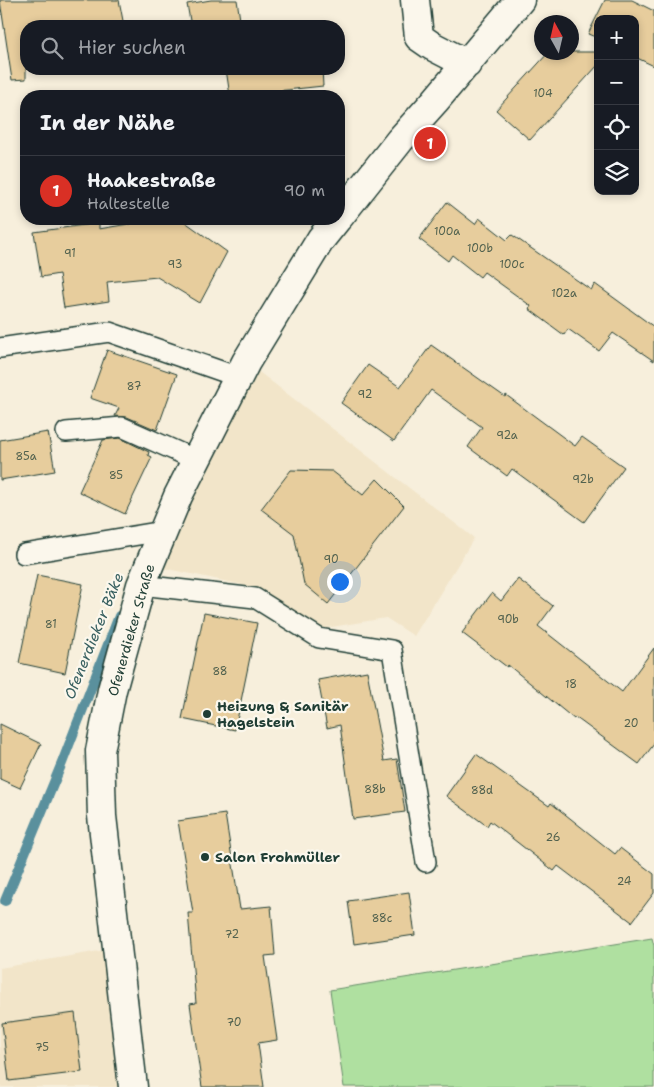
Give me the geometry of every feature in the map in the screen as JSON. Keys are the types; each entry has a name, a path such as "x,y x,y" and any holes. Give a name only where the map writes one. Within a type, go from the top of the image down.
{"street":[{"path":"415,0 419,37 467,64"},
{"name":"Ofenerdieker Straße","path":"345,209 400,140 520,0"},
{"name":"Ofenerdieker Straße","path":"133,1087 102,816 100,750 112,690 141,585 178,496 238,377 321,239 332,225"}],"lane":[{"path":"0,348 110,332 238,377"},
{"path":"66,432 122,427 196,460"},
{"path":"24,554 163,531"},
{"path":"141,585 255,598 319,638 392,650 426,862"}],"shaded area":[{"path":"246,362 474,538 414,636 386,618 320,629 243,585 149,565"},
{"path":"117,948 133,1087 0,1087 0,968"}],"green space":[{"path":"652,938 654,946 654,1087 344,1087 330,990"}],"building":[{"path":"0,0 119,0 123,20 20,20 20,75 26,75 26,79 12,80"},
{"path":"211,0 237,0 240,20 190,20 187,4"},
{"path":"605,0 632,0 654,11 654,66 639,59 639,15 598,15"},
{"path":"594,22 594,36 588,34"},
{"path":"579,52 594,52 594,69 530,140 496,110 542,60 579,60"},
{"path":"227,75 322,75 323,86 286,90 229,90"},
{"path":"447,202 475,224 479,218 507,240 512,235 591,290 595,284 654,327 654,361 613,333 599,351 568,329 564,335 529,309 531,306 484,272 480,277 452,255 448,261 419,239"},
{"path":"85,225 99,225 99,229 123,225 189,225 227,252 200,303 157,277 107,282 109,301 64,308 59,274 41,277 34,232"},
{"path":"431,345 505,397 506,395 575,446 582,437 624,467 584,522 512,469 507,476 468,447 482,427 431,390 394,441 341,403 368,365 400,387"},
{"path":"107,350 177,374 157,430 127,417 115,416 119,408 90,398"},
{"path":"48,432 55,471 0,480 0,440"},
{"path":"120,438 149,452 148,455 152,457 125,514 79,492 103,440"},
{"path":"291,470 332,471 363,495 377,479 404,506 328,604 304,584 294,534 261,509"},
{"path":"37,575 83,584 65,673 19,663"},
{"path":"518,579 553,606 538,626 622,692 654,648 654,744 639,764 575,717 574,719 508,665 507,667 462,633 492,593 501,601"},
{"path":"204,613 257,623 235,730 182,719"},
{"path":"367,671 384,761 397,759 405,812 353,819 340,725 327,728 318,680"},
{"path":"0,724 41,744 20,788 0,779"},
{"path":"476,754 549,806 551,803 615,854 620,848 654,874 654,893 632,922 558,866 554,871 490,821 487,826 446,796"},
{"path":"225,814 240,909 271,906 275,955 265,956 277,1040 258,1043 264,1087 202,1087 190,1004 196,1003 188,913 193,913 178,821"},
{"path":"409,892 415,935 354,944 348,901"},
{"path":"75,1013 82,1072 9,1081 2,1023"}],"waterway":[{"name":"Ofenerdieker Bäke","path":"5,901 62,763 119,616"}],"place":[{"name":"Haakestraße","path":"430,143"},
{"name":"Heizung & Sanitär Hagelstein","path":"207,714"},
{"name":"Salon Frohmüller","path":"205,857"}]}
